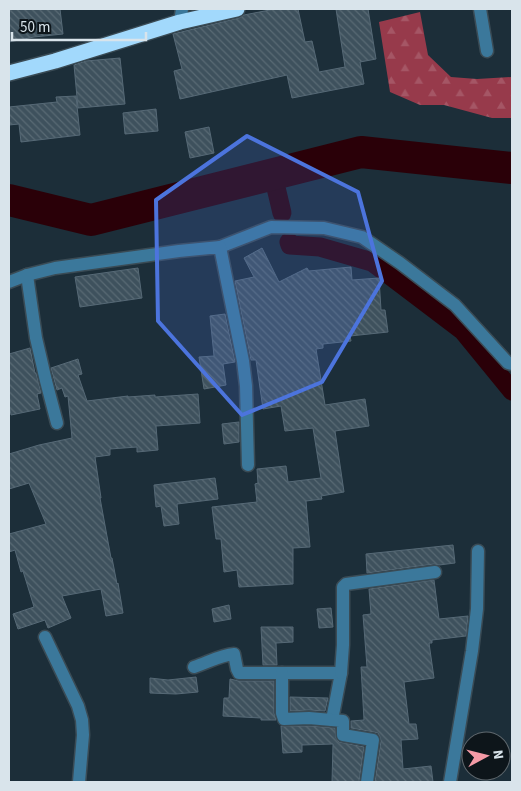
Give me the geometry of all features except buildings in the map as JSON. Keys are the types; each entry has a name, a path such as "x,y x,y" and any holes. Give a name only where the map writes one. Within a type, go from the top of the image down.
{"highway":[{"path":"9,73 55,61 181,16 237,9"}],"street":[{"path":"480,9 488,51"},
{"path":"9,282 54,268 220,247 271,227 324,228 362,237 400,262 456,305 508,363 512,364"},
{"path":"220,247 243,361 246,386 248,465"},
{"path":"27,275 36,338 57,423"},
{"path":"450,782 472,652 477,609 478,551"},
{"path":"332,720 341,673 343,587 346,584 435,572"},
{"path":"45,637 78,706 82,720 79,782"},
{"path":"194,667 206,664 224,655 234,654 239,673 341,673"},
{"path":"282,673 282,712 284,718 343,721 343,735 373,740 367,782"}],"highlighted area":[{"path":"247,136 358,192 382,281 322,382 242,415 158,321 156,200"}],"green space":[{"path":"420,12 428,55 451,77 477,79 512,77 512,118 492,118 444,105 420,105 390,92 379,22"}],"waterway":[{"path":"9,200 91,220 361,152 512,168"},
{"path":"273,175 282,213"},
{"path":"289,242 290,245 320,247 372,262 463,331 512,391"}]}
